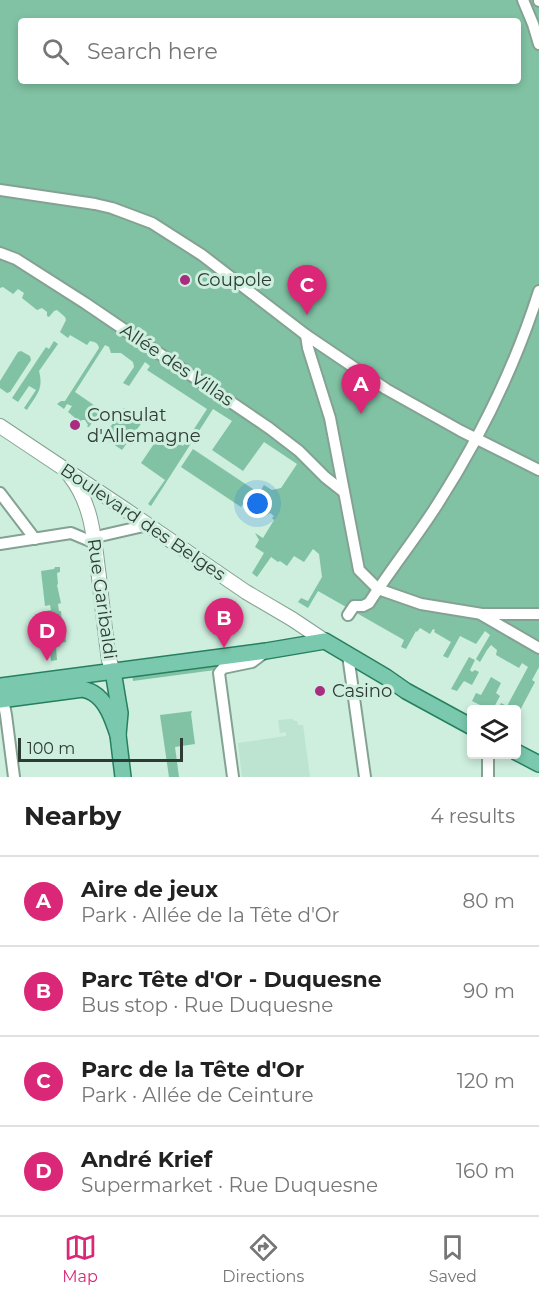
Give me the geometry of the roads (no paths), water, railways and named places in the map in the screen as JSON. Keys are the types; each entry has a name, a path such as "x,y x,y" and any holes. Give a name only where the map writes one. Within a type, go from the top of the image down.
{"main road":[{"name":"Boulevard des Belges","path":"0,426 246,592 406,691 467,725"},
{"name":"Rue Garibaldi","path":"65,469 78,485 89,512 95,543 109,660 120,713 118,735 123,777"},
{"path":"1,693 113,671 325,641"},
{"name":"Rue Garibaldi","path":"1,693 83,689 93,693 101,700 111,715 118,735"},
{"path":"521,755 539,764"}],"street":[{"path":"523,0 539,44"},
{"path":"0,190 95,204 152,223 202,255 306,335 386,389 539,470"},
{"name":"Allée des Villas","path":"0,253 16,260 86,303 270,428 344,492"},
{"path":"348,615 354,606 369,603 436,506 501,390 539,291"},
{"path":"306,335 330,418 359,570 378,589 421,604 482,614 539,614"},
{"path":"0,493 35,539"},
{"path":"0,544 71,533 95,543 100,536 148,525"},
{"path":"482,614 539,648"},
{"path":"232,777 219,673 223,668 252,662 266,651"},
{"path":"348,655 365,777"},
{"path":"0,681 14,777"},
{"path":"487,777 488,759"}],"place":[{"name":"Coupole","path":"185,280"},
{"name":"Parc de la Tête d'Or","path":"307,315"},
{"name":"Aire de jeux","path":"361,414"},
{"name":"Consulat d'Allemagne","path":"75,425"},
{"name":"Parc Tête d'Or - Duquesne","path":"224,648"},
{"name":"André Krief","path":"47,661"},
{"name":"Casino","path":"320,691"}]}
